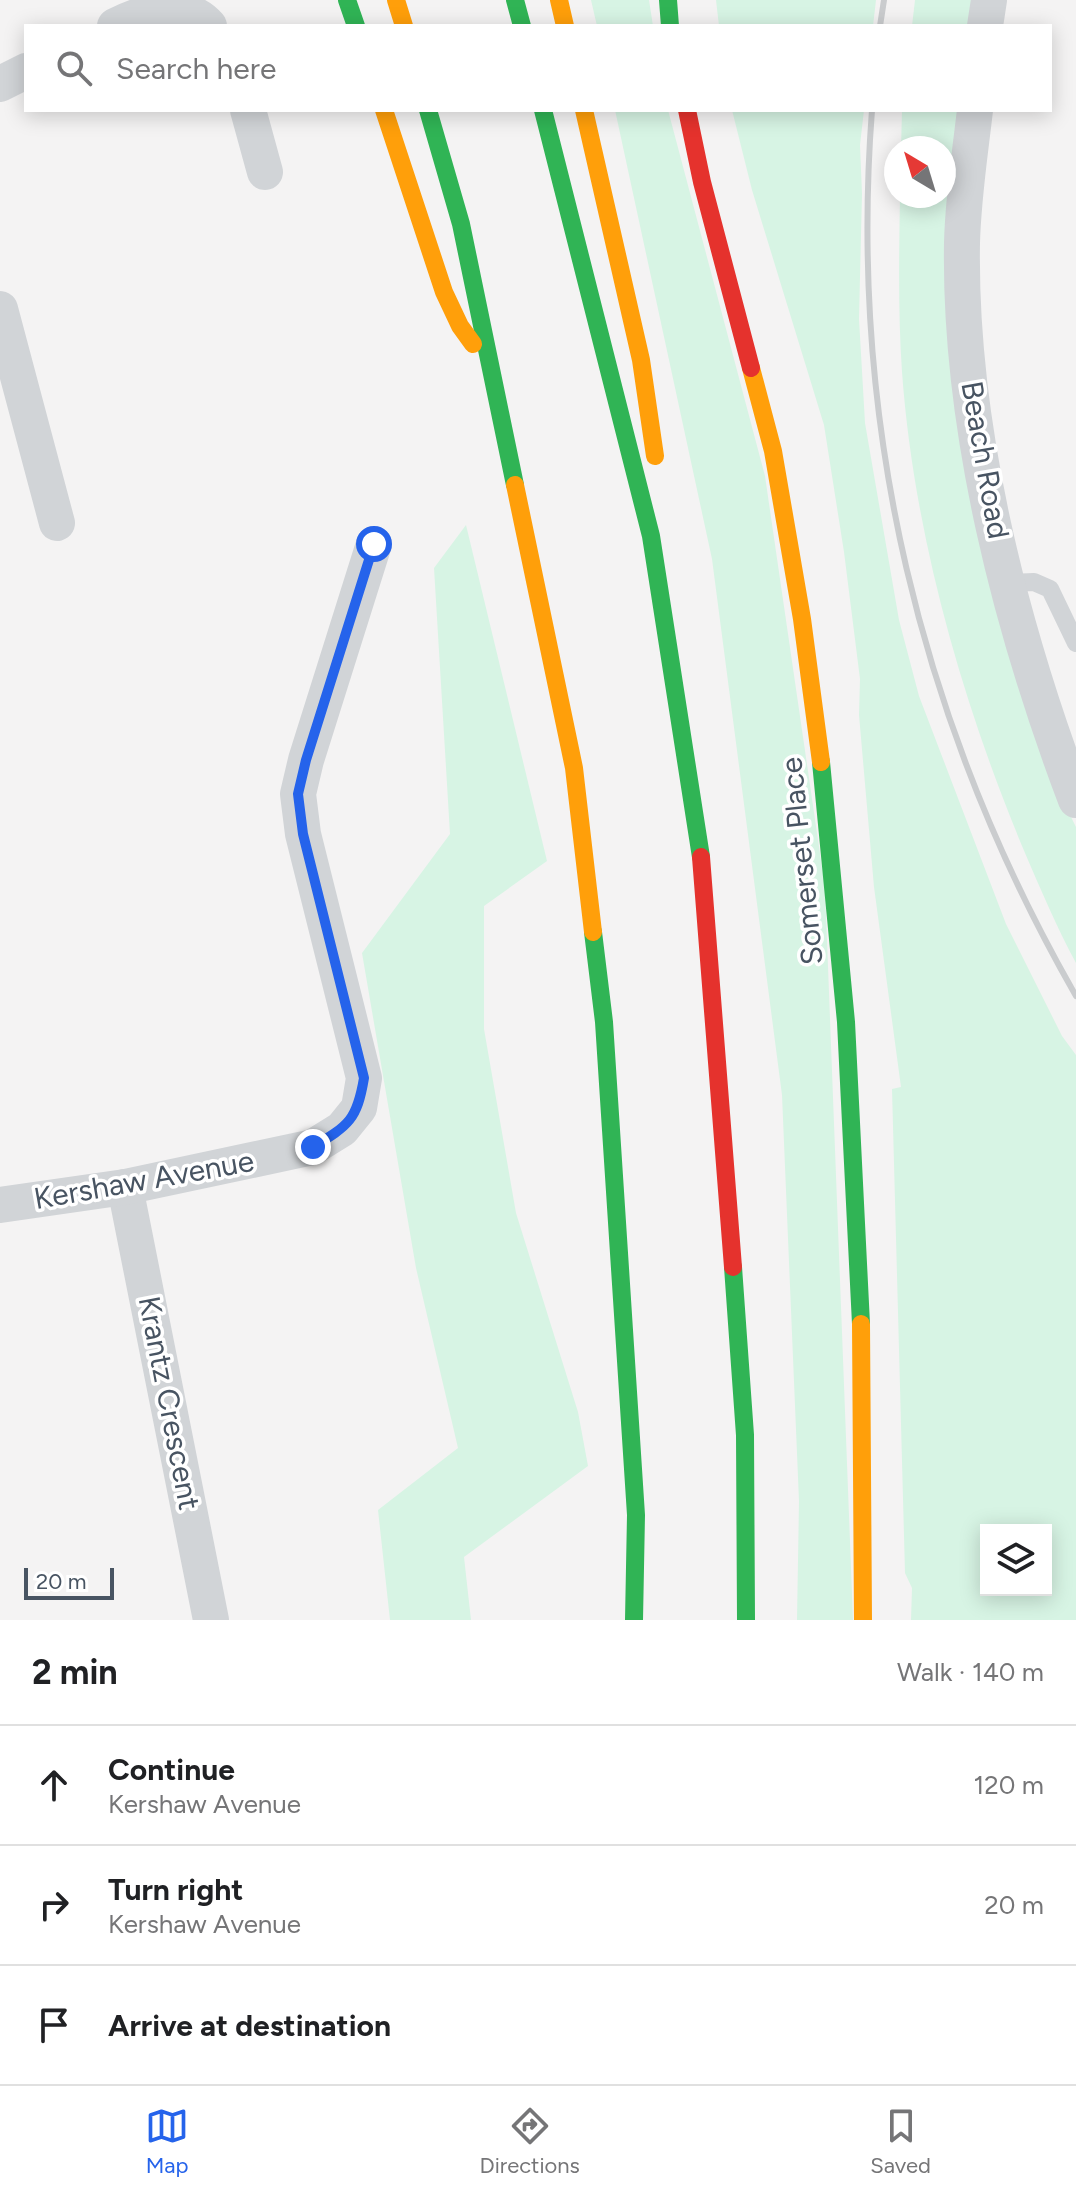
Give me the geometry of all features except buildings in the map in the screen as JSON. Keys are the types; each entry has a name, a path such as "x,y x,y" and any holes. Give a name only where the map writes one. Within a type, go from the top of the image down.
{"main road":[{"path":"347,0 355,24"},
{"path":"396,0 403,24"},
{"path":"515,0 521,24"},
{"path":"559,0 565,24"},
{"path":"668,0 670,24"},
{"path":"385,112 444,292 460,326 493,372"},
{"path":"429,112 461,224 574,768 604,1022 636,1515 634,1620"},
{"path":"544,112 651,536 704,876 745,1435 746,1620"},
{"path":"584,112 641,360 656,448 651,536"},
{"name":"Somerset Place","path":"687,112 702,182 773,451 802,619 823,778 846,1022 861,1299 863,1620"}],"street":[{"path":"985,24 989,0"},
{"path":"119,24 166,7 186,6 206,21"},
{"path":"0,84 24,72"},
{"path":"249,112 265,172"},
{"name":"Beach Road","path":"975,112 962,242 963,311 970,390 989,498 1021,635 1076,800"},
{"path":"0,309 57,523"},
{"name":"Kershaw Avenue","path":"0,1205 125,1187 313,1147 342,1129 359,1108 364,1078 303,834 298,794 374,544"},
{"name":"Krantz Crescent","path":"125,1187 211,1620"}],"lane":[{"path":"1008,583 1034,582 1050,589 1076,643"}],"green space":[{"path":"591,0 649,0 653,24 597,24"},
{"path":"716,0 876,0 873,24 719,24"},
{"path":"915,0 982,0 979,24 912,24"},
{"path":"615,112 669,112 765,476 825,888 853,1620 797,1620 799,1501 782,1095 712,559"},
{"path":"732,112 864,112 860,145 859,319 865,423 899,620 919,696 1006,924 1062,1036 1076,1055 1076,1620 911,1620 912,1588 905,1573 892,1089 901,1087 874,887 859,715 860,679 824,425 752,190"},
{"path":"902,112 968,112 956,205 956,136 901,136"},
{"path":"900,208 956,208 950,252 1071,817 1076,827 1076,963 1002,796 944,617 917,495 908,433 899,306"},
{"path":"466,525 547,861 484,906 484,1029 516,1213 578,1412 588,1466 464,1557 471,1620 390,1620 378,1510 458,1448 416,1268 362,953 450,834 434,568"}],"railway":[{"path":"880,24 884,0"},
{"path":"872,112 867,227 872,342 885,456 906,568 937,679 975,787 1021,893 1076,996"}],"traffic: fast":[{"path":"347,0 355,24"},
{"path":"515,0 521,24"},
{"path":"668,0 670,24"},
{"path":"429,112 461,224 515,485"},
{"path":"544,112 651,536 701,857"},
{"path":"821,762 846,1022 861,1324"},
{"path":"593,932 604,1022 636,1515 634,1620"},
{"path":"733,1267 745,1435 746,1620"}],"traffic: slow":[{"path":"396,0 403,24"},
{"path":"559,0 565,24"},
{"path":"385,112 444,292 460,326 473,344"},
{"path":"584,112 641,360 655,456"},
{"path":"751,368 773,451 802,619 821,762"},
{"path":"515,485 574,768 593,932"},
{"path":"861,1324 863,1620"}],"traffic: jam":[{"path":"687,112 702,182 751,368"},
{"path":"701,857 733,1267"}],"route":[{"path":"313,1147 342,1129 359,1108 364,1078 303,834 298,794 374,544"}]}
